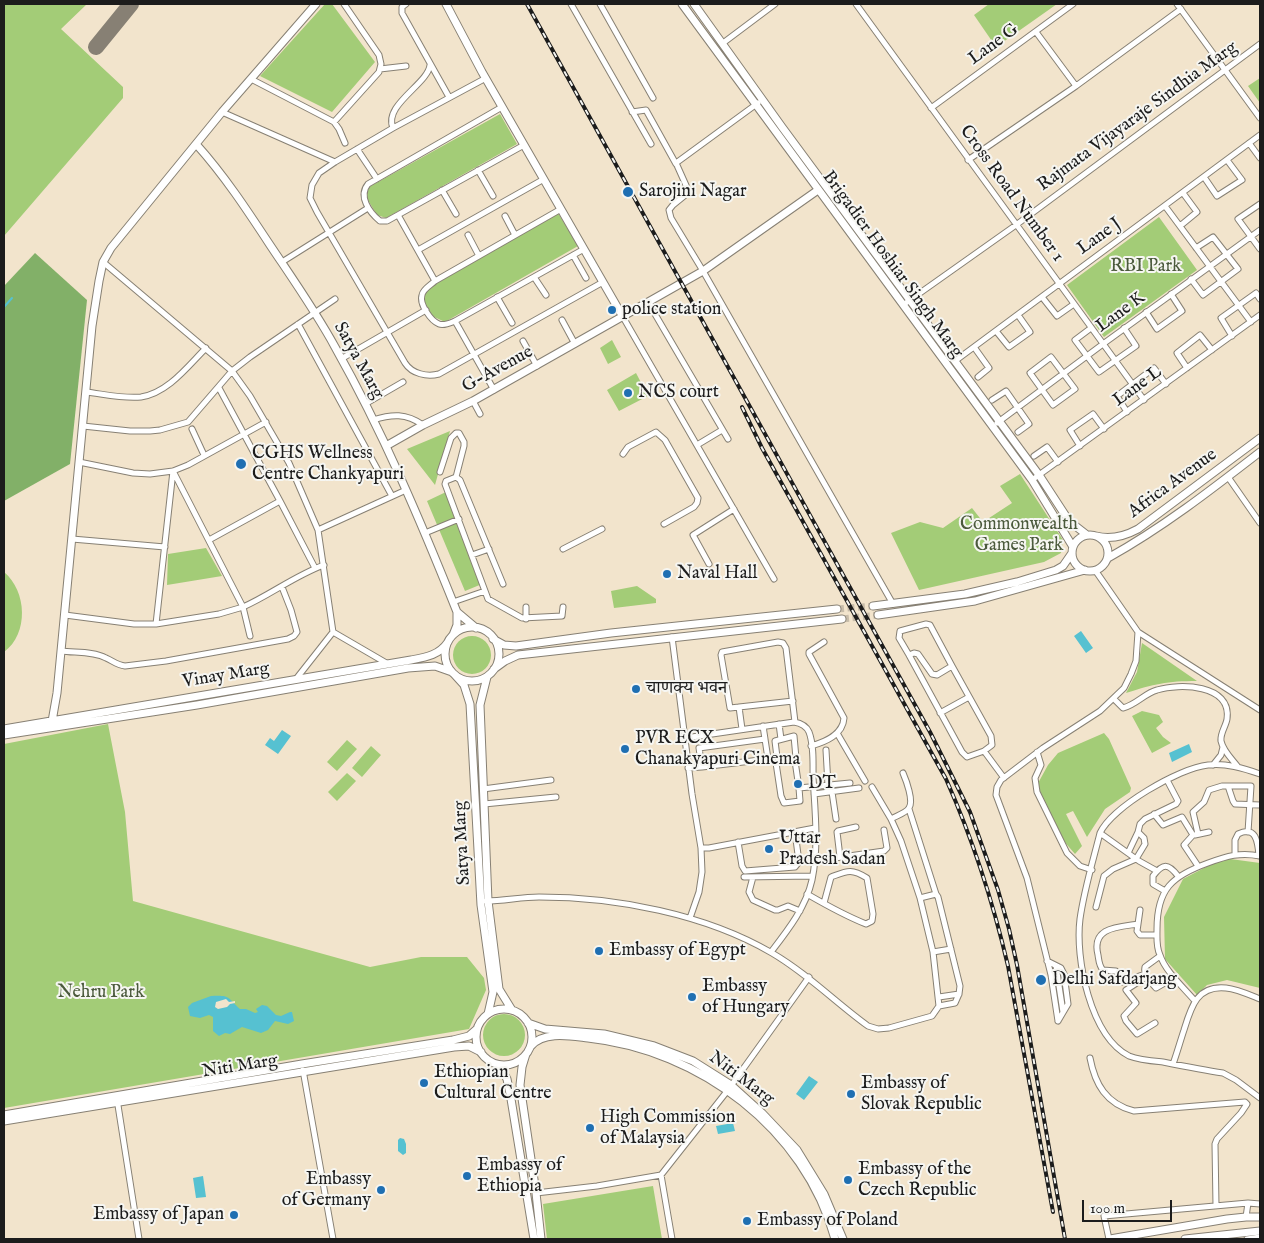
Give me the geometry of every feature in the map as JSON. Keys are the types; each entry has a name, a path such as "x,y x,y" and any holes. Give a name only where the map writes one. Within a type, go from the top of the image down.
{"street":[{"path":"52,724 57,693 92,326 103,262 111,248 222,112 316,4"},
{"path":"334,122 379,72 381,64 379,55 344,4"},
{"path":"406,4 402,7 402,13 448,98"},
{"path":"446,4 502,107 774,580"},
{"path":"571,4 651,144"},
{"path":"600,4 653,98"},
{"name":"Brigadier Hoshiar Singh Marg","path":"682,4 1032,480 1072,550"},
{"name":"Brigadier Hoshiar Singh Marg","path":"694,4 824,184 1000,421 1069,521 1087,535"},
{"path":"723,43 775,4"},
{"name":"Cross Road Number 1","path":"856,4 1144,400"},
{"name":"Lane G","path":"931,108 1073,4"},
{"path":"1176,4 1260,118"},
{"path":"968,160 1076,86 1181,10"},
{"path":"1036,32 1076,86"},
{"name":"Rajmata Vijayaraje Sindhia Marg","path":"903,305 1260,44"},
{"path":"393,128 391,123 393,112 429,72 430,64"},
{"path":"380,69 406,66"},
{"path":"486,78 393,128 319,173 312,185 310,198 328,233 407,367 429,376 439,374 603,282"},
{"path":"251,79 334,122 345,143"},
{"path":"676,164 677,161 763,100"},
{"path":"502,107 368,184 364,189 368,208 380,221 387,221 524,145"},
{"path":"632,112 646,110 690,192 673,205 670,210 671,218 893,604"},
{"path":"222,112 335,162"},
{"name":"Lane J","path":"955,361 1260,135"},
{"path":"1249,143 1260,158"},
{"name":"Satya Marg","path":"196,144 213,163 282,262 314,313 332,335 406,490 457,612 476,628"},
{"path":"357,149 377,178"},
{"path":"1204,177 1217,196 1242,180 1228,160"},
{"path":"478,170 493,196"},
{"path":"418,250 544,179"},
{"path":"818,190 824,184"},
{"path":"442,190 456,214"},
{"name":"G-Avenue","path":"386,446 423,425 473,402 703,271 818,190"},
{"path":"1180,226 1197,212 1183,193"},
{"path":"1260,204 1238,219 1260,250"},
{"path":"1165,206 1251,322"},
{"path":"282,262 368,208"},
{"path":"561,209 435,281 422,294 421,301 426,310 434,321 440,325 445,325 584,249"},
{"path":"398,215 435,281"},
{"path":"505,216 515,235"},
{"name":"Lane K","path":"993,426 1260,230"},
{"path":"468,235 479,256"},
{"path":"1192,279 1203,295 1238,269 1213,237 1196,248"},
{"path":"572,255 586,278"},
{"path":"103,262 232,371 266,422 292,471 318,530 333,632 295,680"},
{"path":"534,276 546,295"},
{"path":"1232,336 1221,318 1256,293 1260,299"},
{"path":"1146,312 1157,329 1182,311 1171,294"},
{"path":"497,297 512,323"},
{"path":"1042,297 1057,316 1074,304"},
{"path":"83,426 130,431 160,430 188,422 232,371 335,299"},
{"path":"650,301 652,309 728,439"},
{"path":"342,359 426,310"},
{"path":"996,331 1009,347 1030,332 1018,315"},
{"name":"Lane L","path":"1032,480 1260,316"},
{"path":"562,320 575,344"},
{"path":"455,321 494,390"},
{"path":"298,324 392,496"},
{"path":"1091,328 1075,340 1099,372 1136,346 1124,328"},
{"path":"1187,368 1177,353 1200,335 1212,350"},
{"path":"523,341 537,366"},
{"path":"974,347 989,368 978,377"},
{"path":"86,392 134,397 151,394 174,380 206,348"},
{"path":"1051,357 1064,373 1075,389 1053,405 1030,373 1051,357"},
{"path":"1127,412 1116,396 1154,368 1166,384"},
{"path":"365,404 403,382"},
{"path":"219,388 315,568"},
{"path":"992,400 1006,391 1030,424 1018,432"},
{"path":"473,402 480,414"},
{"path":"1080,446 1070,430 1093,414 1104,429"},
{"path":"374,420 389,415 399,415 410,417 423,425"},
{"path":"79,462 133,473 150,474 173,471 266,422"},
{"path":"192,429 204,455"},
{"path":"697,445 722,430"},
{"path":"623,454 628,447 656,432 665,440 698,498 694,507 664,524"},
{"path":"440,472 451,438 456,433 459,434 464,442 464,446 456,477"},
{"name":"Africa Avenue","path":"1096,536 1114,537 1138,529 1260,438"},
{"path":"1034,456 1047,447 1058,462"},
{"name":"Africa Avenue","path":"1108,558 1136,542 1260,452"},
{"path":"173,471 243,607 250,636"},
{"path":"156,624 173,471"},
{"path":"456,477 446,481 444,484 459,519 488,599 516,616 526,619 562,616 563,607"},
{"path":"456,477 460,480 503,584"},
{"path":"1228,477 1260,523"},
{"path":"318,530 406,490"},
{"path":"209,540 280,501"},
{"path":"709,564 693,535 734,509"},
{"path":"425,533 459,519"},
{"path":"563,549 602,529"},
{"path":"873,606 965,594 1017,582 1056,570 1063,566 1078,539 1087,535 1101,538 1108,547 1108,558 1105,564 1095,570 1085,570 975,601 878,615"},
{"path":"72,540 165,547"},
{"path":"472,555 489,549"},
{"path":"1072,550 1076,564 1085,570"},
{"path":"64,615 134,624 156,624 219,614 243,607 324,565"},
{"path":"1095,570 1138,632 1260,710"},
{"path":"61,652 100,656 118,665 125,666 166,661 288,639 297,632 282,587"},
{"path":"453,602 486,591"},
{"path":"526,607 526,619"},
{"path":"453,635 460,630 476,628 483,630 504,645 516,646 670,626 837,609"},
{"path":"457,612 457,625 448,642 445,658 453,673 462,679 470,681 487,677 494,669 518,655 842,619"},
{"path":"926,624 930,625 991,736 992,745 970,757 964,755 909,655 899,638 900,631 926,624"},
{"path":"333,632 389,664"},
{"path":"1047,961 1056,966 1063,1014 1058,1021 1047,961 1027,878 996,795 996,787 1004,778 1037,752 1100,711 1114,699 1124,688 1136,661 1138,632"},
{"path":"672,637 688,768 701,848 699,892 690,918"},
{"path":"494,639 499,654 494,669"},
{"name":"Vinay Marg","path":"4,735 52,724 431,656 441,651 448,642"},
{"path":"793,701 732,709 728,705 722,652 778,642 783,644 786,648 793,701 795,722"},
{"path":"811,746 825,742 837,733 844,722 844,718 809,654 809,652 824,642"},
{"path":"909,655 914,652 918,654 934,675 952,666"},
{"name":"Vinay Marg","path":"4,729 197,705 408,668 435,666 453,673"},
{"name":"Satya Marg","path":"453,673 464,685 470,704 484,900 493,992 488,1014"},
{"name":"Satya Marg","path":"487,677 480,705 484,804 484,900 500,989 512,1010"},
{"path":"1114,699 1123,708 1156,690 1169,687 1194,687 1206,689 1218,695 1226,706 1227,718 1221,736 1223,747 1221,755 1213,765"},
{"path":"940,713 969,698"},
{"path":"739,707 742,729"},
{"path":"685,738 795,722 801,723 808,731 814,787 815,828 812,876 800,911 771,952"},
{"path":"778,724 781,738"},
{"path":"688,768 768,759 764,726"},
{"path":"837,733 865,780"},
{"path":"777,757 775,741 794,736 796,758"},
{"path":"702,767 699,748 765,739"},
{"path":"1223,747 1238,766"},
{"path":"826,750 828,785"},
{"path":"984,751 1004,778"},
{"path":"1037,752 1041,765 1035,778 1036,792 1067,853 1080,866 1092,870"},
{"path":"796,761 799,788 800,801 783,802 776,763 796,761"},
{"path":"1260,774 1238,766 1213,765 1192,769 1167,780 1121,808 1109,819 1100,833 1080,919 1080,941 1084,977 1094,1012 1105,1031 1122,1051 1138,1058 1223,1073 1260,1098"},
{"path":"903,773 909,788 909,809 938,896 960,986 955,1003 939,1006"},
{"path":"483,789 551,780"},
{"path":"1128,853 1140,824 1154,814 1178,802 1167,780"},
{"path":"799,788 850,783"},
{"path":"1196,835 1193,812 1204,802 1209,790 1222,786 1251,786 1248,832"},
{"path":"1228,786 1235,804 1260,805"},
{"path":"484,900 539,897 590,899 656,910 690,918 771,952 809,977 868,1026 878,1029 889,1028 932,1016 939,1006 939,997 933,952 920,898 902,841 872,787"},
{"path":"814,794 859,788"},
{"path":"832,792 836,819"},
{"path":"484,804 556,798"},
{"path":"891,819 909,809"},
{"path":"1154,814 1163,824 1182,817 1196,835"},
{"path":"840,857 837,832 856,827"},
{"path":"701,848 815,828"},
{"path":"814,861 884,851 887,848 884,830"},
{"path":"1195,1001 1160,956 1157,935 1159,904 1165,891 1178,876 1198,866 1235,855 1260,856 1255,836 1245,831 1238,834 1235,840 1235,855"},
{"path":"738,842 742,866 746,871 794,867 799,862 795,832"},
{"path":"1096,906 1104,876 1113,869 1136,859 1145,844 1145,841 1138,832"},
{"path":"1198,866 1184,845 1196,835 1209,832"},
{"path":"1100,833 1136,859 1157,870"},
{"path":"1165,891 1153,884 1152,876 1157,870 1161,866 1167,866 1173,869 1178,876"},
{"path":"807,894 824,903 866,924 872,922 867,878 857,872 849,870 831,877 824,903"},
{"path":"753,876 749,892 753,900 775,910 788,906 800,911"},
{"path":"744,877 812,876"},
{"path":"920,898 936,894"},
{"path":"1140,910 1137,931 1140,935 1157,935"},
{"path":"1138,924 1114,927 1104,932 1100,935 1097,951 1100,967 1103,970 1116,971 1122,982 1145,976"},
{"path":"933,952 951,949"},
{"path":"1160,956 1145,966 1145,976 1156,988 1175,977"},
{"path":"1145,976 1126,990 1136,1003 1124,1016 1137,1034 1154,1023"},
{"path":"536,1194 661,1175 729,1088 809,977"},
{"path":"1173,1064 1191,1009 1195,1001 1202,994 1210,990 1228,988 1260,999"},
{"path":"939,997 959,994"},
{"path":"526,1054 516,1063 508,1065 492,1062 481,1052 476,1039 480,1022 488,1014 497,1010 512,1010 522,1015 528,1023 532,1034 531,1046 522,1067 520,1085 541,1239"},
{"name":"Niti Marg","path":"528,1023 545,1029 604,1034 654,1046 693,1061 762,1112 798,1150 824,1194 843,1239"},
{"name":"Niti Marg","path":"4,1121 117,1099 454,1040 468,1036 477,1029"},
{"name":"Niti Marg","path":"531,1046 540,1039 550,1036 577,1037 623,1044 690,1067 729,1088 765,1122 796,1158 820,1199 830,1220 835,1239"},
{"name":"Niti Marg","path":"302,1067 459,1046 470,1046 481,1052"},
{"path":"1090,1058 1095,1078 1109,1098 1120,1107 1134,1111 1245,1102 1247,1104 1217,1139 1215,1144 1216,1206"},
{"path":"499,1064 507,1080 512,1099 534,1239"},
{"path":"302,1067 333,1239"},
{"path":"117,1099 139,1239"},
{"name":"Niti Marg","path":"4,1115 117,1099"},
{"path":"661,1175 672,1239"},
{"path":"1246,1217 1248,1203"},
{"path":"1260,1204 1248,1203 1104,1216 1111,1239 1246,1217 1260,1217"},
{"path":"1247,1236 1260,1231"},
{"path":"1185,1239 1247,1236 1260,1238"}],"green space":[{"path":"4,4 87,4 61,29 123,87 123,98 4,236"},
{"path":"325,4 332,4 375,62 332,112 260,76"},
{"path":"989,4 1057,4 996,47 974,15"},
{"path":"1260,78 1260,103 1248,86"},
{"path":"500,114 517,144 386,218 377,215 366,197 369,187"},
{"path":"558,213 578,246 445,322 432,316 423,300 427,289"},
{"name":"RBI Park","path":"1159,217 1197,270 1104,337 1067,285"},
{"path":"35,253 87,300 70,464 4,501 4,286"},
{"path":"612,340 621,357 608,364 600,348"},
{"name":"NCS court","path":"636,373 648,396 619,411 607,390"},
{"path":"450,431 435,485 407,449"},
{"name":"Commonwealth Games Park","path":"1020,474 1063,540 1061,553 1044,562 919,590 891,533 920,522 943,528 972,508 983,522 1012,503 1000,486"},
{"path":"446,492 482,584 465,591 427,501"},
{"path":"206,548 222,576 167,585 168,554"},
{"path":"4,572 12,580 17,590 22,612 18,635 4,652"},
{"path":"637,586 656,599 656,603 614,608 611,591"},
{"path":"472,636 485,642 491,655 485,668 472,674 459,668 453,655 459,642"},
{"path":"1142,643 1197,681 1161,684 1126,693 1137,672"},
{"path":"1142,711 1159,715 1163,722 1156,728 1171,743 1152,753 1132,716"},
{"name":"Nehru Park","path":"108,724 125,812 133,901 370,967 421,957 467,957 484,978 486,990 469,1029 4,1108 4,744"},
{"path":"1104,733 1109,739 1131,788 1130,792 1105,809 1087,837 1073,811 1066,814 1082,846 1075,854 1062,839 1037,785 1048,765 1058,753"},
{"path":"347,740 357,749 337,771 327,762"},
{"path":"371,746 381,755 362,777 352,768"},
{"path":"347,773 356,781 337,801 328,792"},
{"path":"1223,858 1260,863 1260,988 1227,980 1207,985 1197,995 1165,959 1164,917 1183,879"},
{"path":"504,1014 519,1020 525,1035 519,1050 504,1056 489,1050 483,1035 489,1020"},
{"path":"653,1186 662,1239 547,1239 543,1204"}],"water":[{"path":"1081,631 1093,648 1086,653 1074,636"},
{"path":"282,730 291,736 278,754 265,745 270,738 274,741"},
{"path":"1189,744 1192,752 1172,762 1169,753"},
{"path":"211,996 225,997 230,999 240,1009 246,1009 255,1013 258,1012 256,1009 262,1005 267,1006 276,1015 281,1016 292,1012 294,1021 288,1024 275,1021 268,1030 261,1033 242,1027 230,1034 225,1033 219,1036 213,1031 213,1017 209,1015 200,1018 190,1016 188,1007 192,1003"},
{"path":"809,1076 818,1082 804,1100 796,1094"},
{"path":"733,1123 735,1131 718,1134 716,1126"},
{"path":"400,1138 404,1139 406,1144 406,1153 403,1155 398,1151 398,1140"},
{"path":"203,1176 206,1197 196,1198 193,1178"}],"pier":[{"path":"226,999 229,1002 235,1001 235,1003 218,1009 215,1007 216,1002"}],"waterway":[{"path":"4,307 12,298"}],"taxiway":[{"path":"96,47 131,4"}],"tunnel":[{"path":"837,609 873,606"},
{"path":"842,619 878,615"}],"railway":[{"path":"527,4 930,732 970,812 998,890 1009,929 1065,1239"},
{"path":"742,407 762,448 946,779 974,848 996,918 1008,966 1053,1212"}],"place":[{"name":"Sarojini Nagar","path":"628,192"},
{"name":"police station","path":"612,310"},
{"name":"NCS court","path":"628,393"},
{"name":"CGHS Wellness Centre Chankyapuri","path":"241,464"},
{"name":"Naval Hall","path":"667,574"},
{"name":"चाणक्य भवन","path":"636,689"},
{"name":"PVR ECX Chanakyapuri Cinema","path":"625,749"},
{"name":"DT","path":"798,784"},
{"name":"Uttar Pradesh Sadan","path":"769,849"},
{"name":"Embassy of Egypt","path":"599,951"},
{"name":"Delhi Safdarjang","path":"1041,980"},
{"name":"Embassy of Hungary","path":"692,997"},
{"name":"Ethiopian Cultural Centre","path":"424,1083"},
{"name":"Embassy of Slovak Republic","path":"851,1094"},
{"name":"High Commission of Malaysia","path":"590,1128"},
{"name":"Embassy of Ethiopia","path":"467,1176"},
{"name":"Embassy of the Czech Republic","path":"848,1180"},
{"name":"Embassy of Germany","path":"381,1190"},
{"name":"Embassy of Japan","path":"234,1215"},
{"name":"Embassy of Poland","path":"747,1221"}]}
